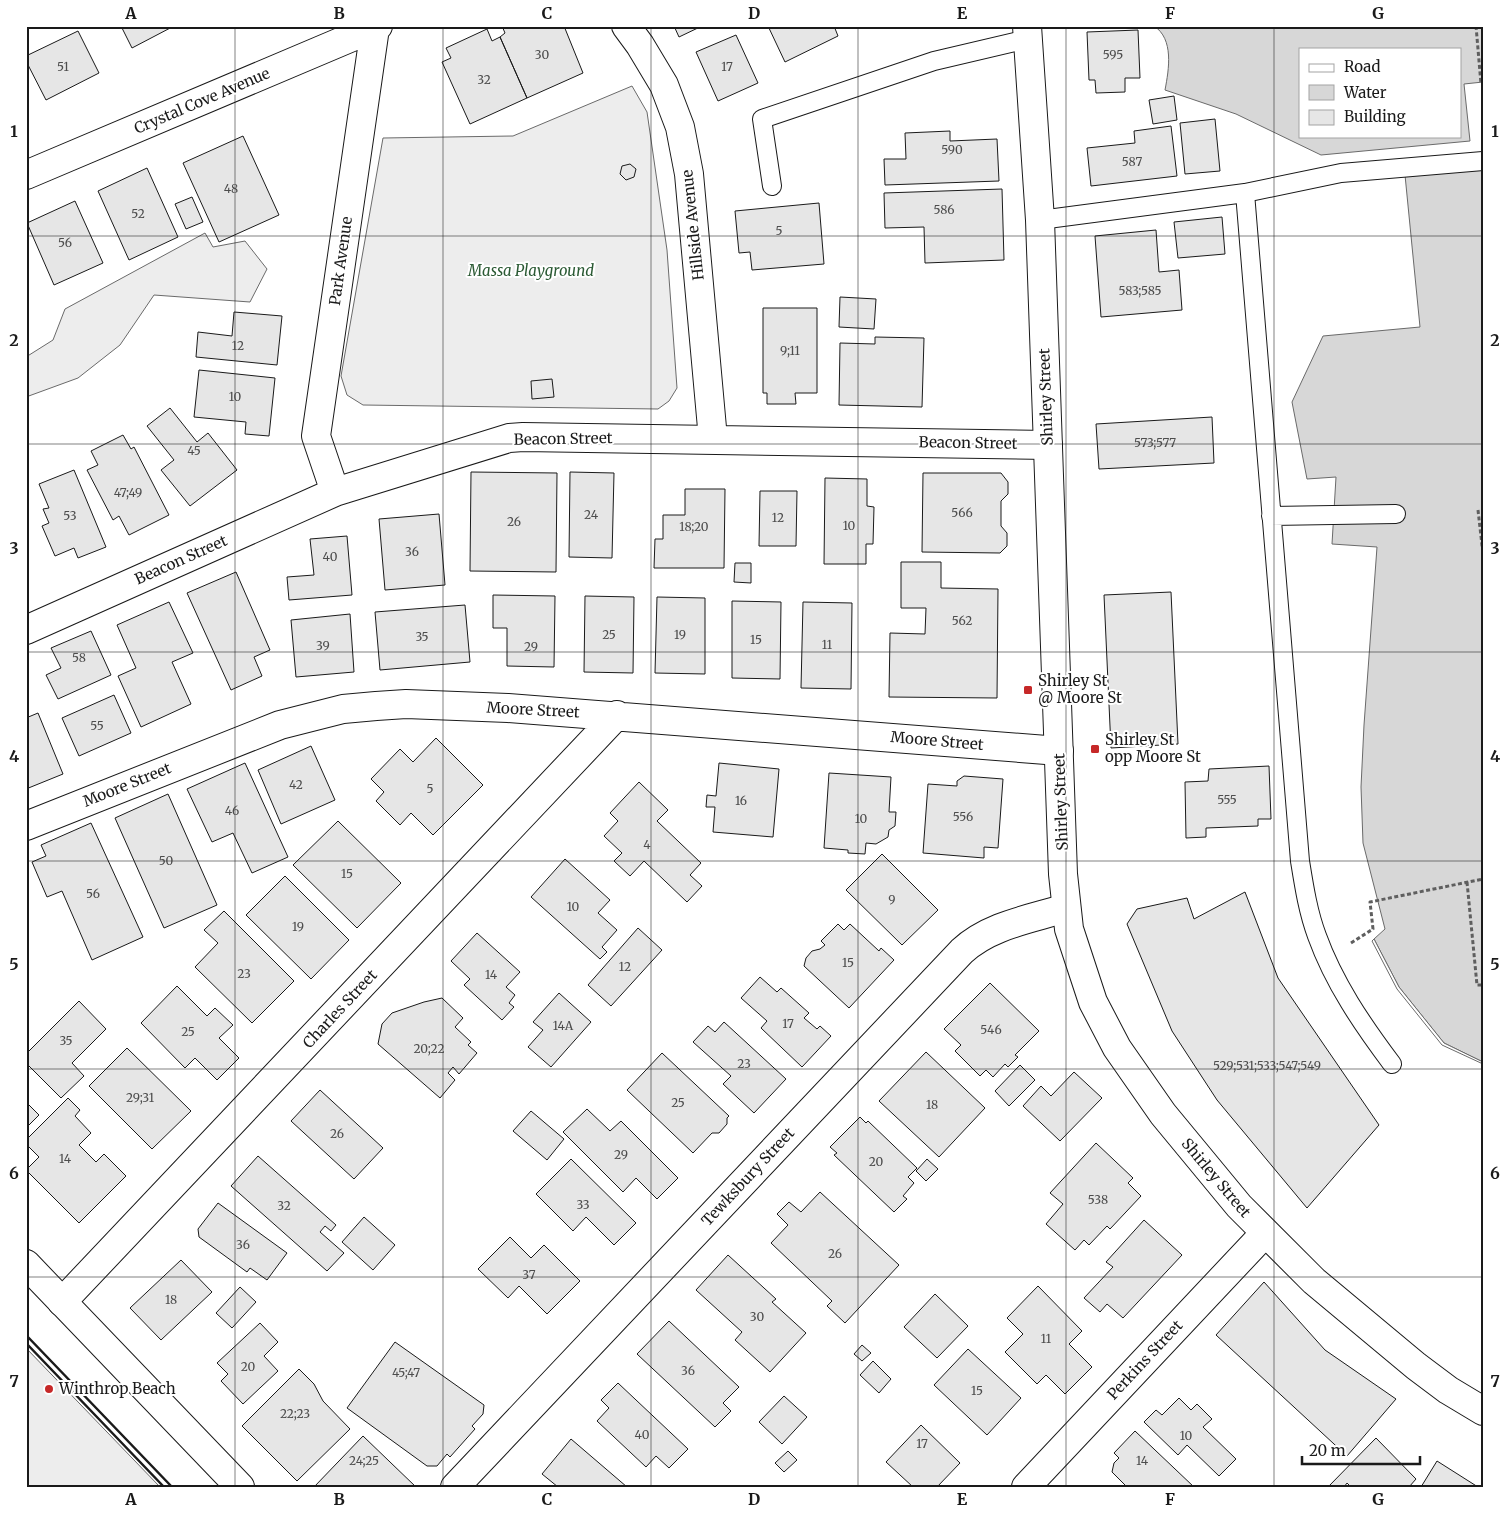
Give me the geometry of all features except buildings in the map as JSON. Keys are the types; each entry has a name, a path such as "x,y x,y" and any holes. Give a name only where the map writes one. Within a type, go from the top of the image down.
{"street":[{"name":"Hillside Avenue","path":"626,26 664,85 680,127 689,174 714,439"},
{"name":"Crystal Cove Avenue","path":"26,175 377,27"},
{"name":"Park Avenue","path":"335,492 316,436 377,27"},
{"name":"Shirley Street","path":"1028,33 1040,220 1063,874 1069,929 1085,981 1103,1024 1117,1048 1142,1085 1232,1199 1314,1282 1416,1366 1448,1390 1483,1411"},
{"name":"Beacon Street","path":"26,630 335,492 509,438 714,439 1048,445"},
{"name":"Moore Street","path":"26,826 280,725 343,710 406,704 617,715 1060,751"},
{"name":"Charles Street","path":"62,1302 617,715"},
{"name":"Tewksbury Street","path":"455,1487 962,951 975,940 991,931 1066,908"},
{"name":"Perkins Street","path":"1026,1487 1264,1233"},
{"path":"26,1264 240,1487"}],"lane":[{"path":"772,186 762,119 934,61 1028,33"},
{"path":"1040,220 1245,193 1341,173 1483,161"},
{"path":"1245,193 1300,861 1306,900 1316,935 1328,964 1347,998 1392,1064"},
{"path":"1271,516 1396,514"}],"path":[{"path":"1476,26 1481,84"},
{"path":"1478,510 1483,554"},
{"path":"1344,947 1373,929 1370,902 1483,879"},
{"path":"1467,882 1477,985 1483,985"}],"shaded area":[{"name":"Massa Playground","path":"632,86 647,112 667,250 677,388 669,401 658,409 363,405 347,395 341,376 383,138 513,136"},
{"path":"205,233 213,247 245,241 267,269 250,302 154,295 120,345 78,378 26,397 26,357 53,340 65,309"},
{"name":"Winthrop Beach","path":"26,1348 160,1487 26,1487"}],"water":[{"path":"1154,26 1483,26 1483,82 1464,84 1470,141 1321,155 1236,114 1165,90 1169,64 1165,39"},
{"path":"1483,168 1483,1062 1444,1043 1399,987 1374,939 1385,929 1363,843 1361,787 1377,547 1332,544 1336,477 1307,479 1292,402 1323,336 1420,327 1405,175"}],"pier":[{"path":"1374,939 1399,987 1444,1043 1483,1062 1483,1064 1442,1045 1397,989 1372,941"}],"wall":[{"path":"26,1335 172,1487"},
{"path":"26,1343 164,1487"}],"place":[{"name":"Shirley St @ Moore St","path":"1028,690"},
{"name":"Shirley St opp Moore St","path":"1095,749"},
{"name":"Winthrop Beach","path":"49,1389"}]}
